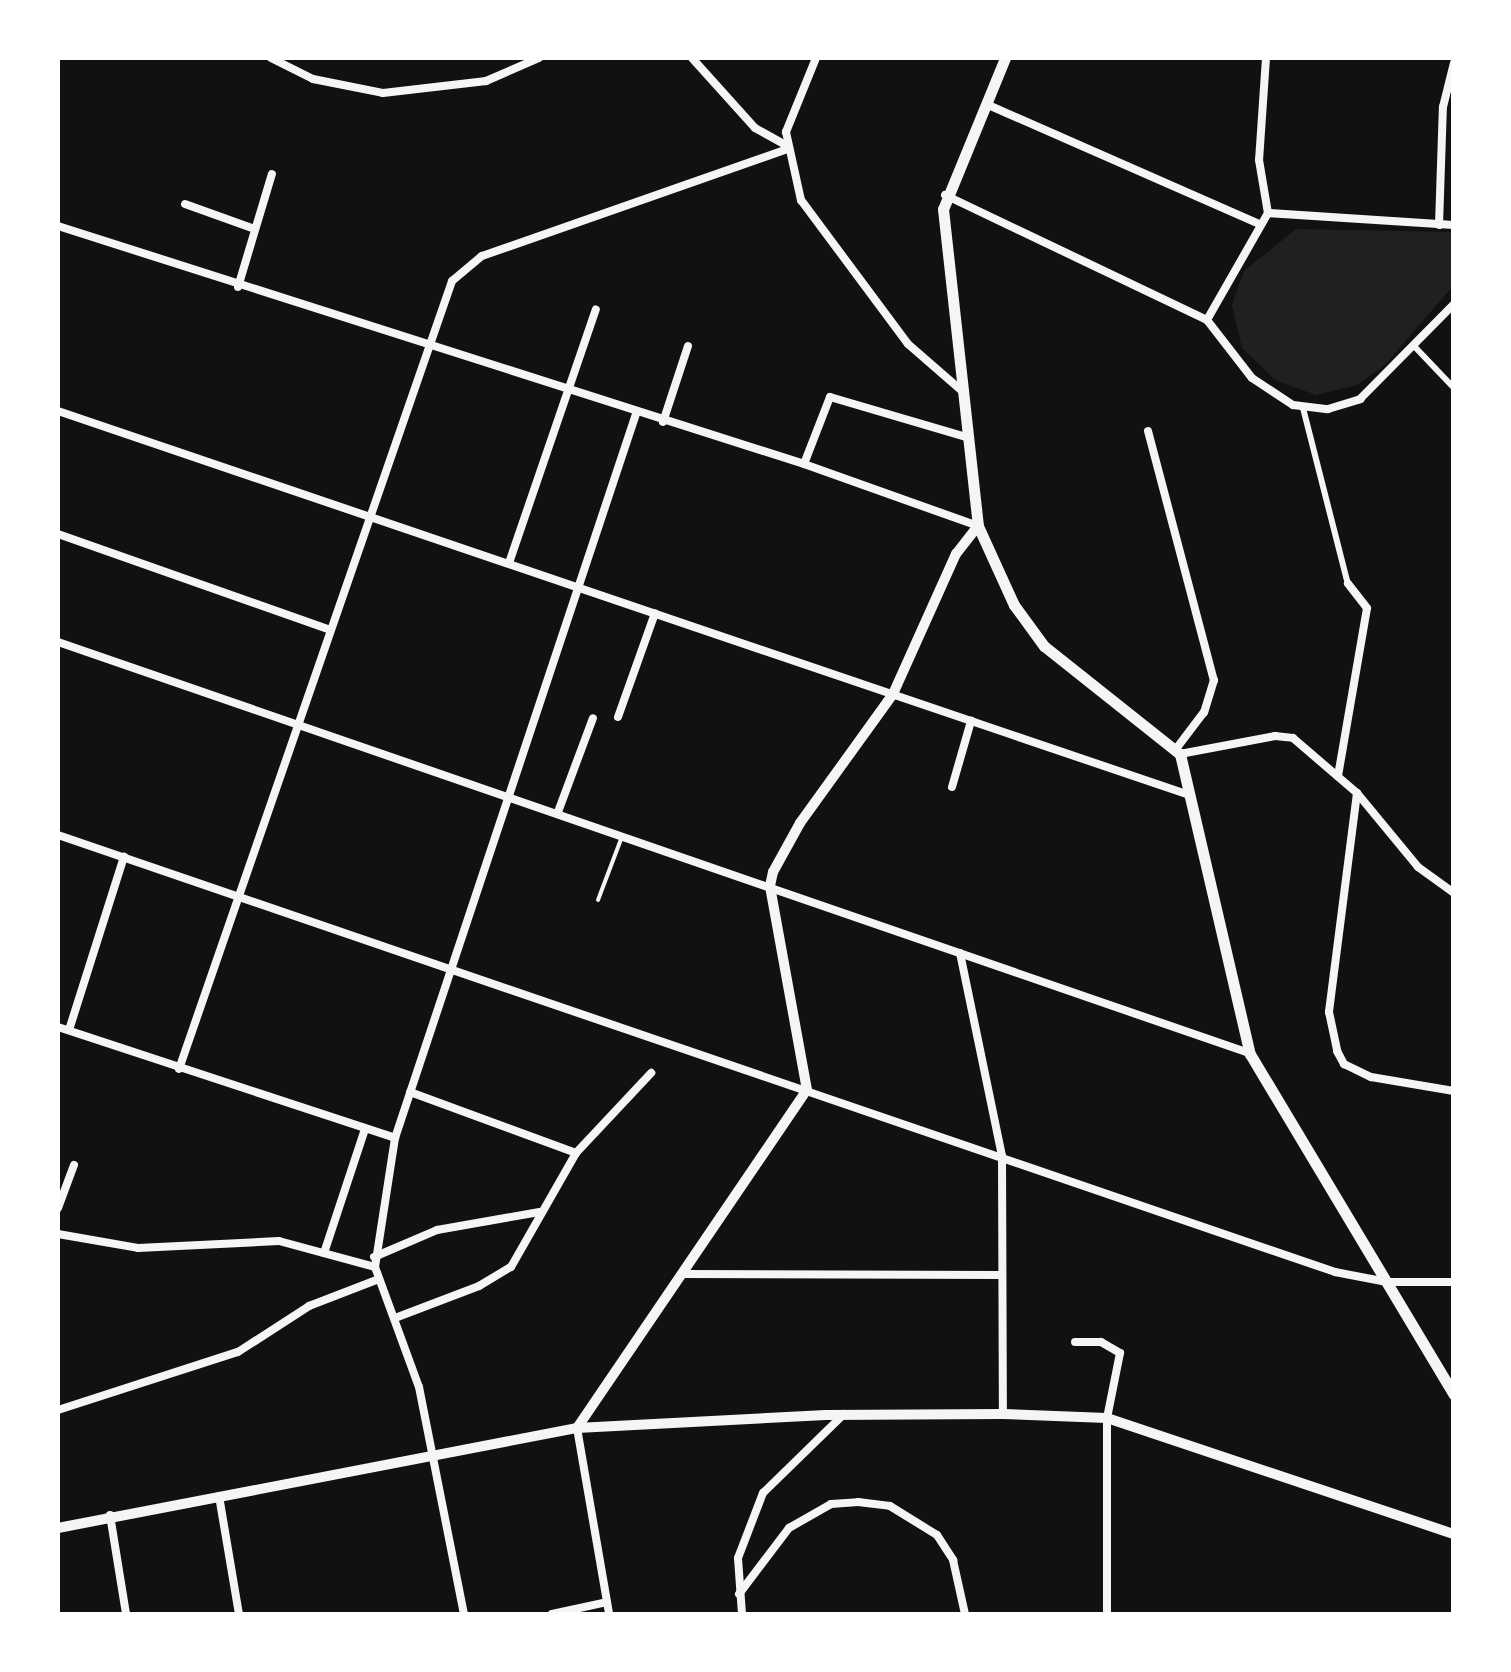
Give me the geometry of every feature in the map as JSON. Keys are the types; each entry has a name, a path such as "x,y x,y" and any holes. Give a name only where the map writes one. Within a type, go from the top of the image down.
{"main road":[{"path":"1005,58 945,195 978,526 1014,605 1047,649 1178,751 1250,1054 1454,1396"}],"street":[{"path":"271,58 313,79 383,93 486,81 539,58"},
{"path":"692,58 755,128 786,147"},
{"path":"816,58 790,112 786,147 801,200 823,237 908,344 962,390"},
{"path":"1208,320 1268,214 1259,160 1266,58"},
{"path":"1439,225 1444,107 1454,63"},
{"path":"985,103 1260,226"},
{"path":"179,1069 452,281 482,256 786,147"},
{"path":"238,287 272,174"},
{"path":"945,195 1208,320 1263,388 1302,408 1360,399 1454,304"},
{"path":"185,204 255,229"},
{"path":"1268,214 1376,224 1454,224"},
{"path":"58,226 426,348 804,464 978,526 956,554 892,694 800,823 770,886 807,1090 577,1428 610,1614"},
{"path":"510,563 596,309"},
{"path":"663,422 688,346"},
{"path":"1413,347 1454,388"},
{"path":"804,464 830,397 969,438"},
{"path":"1302,408 1348,584 1367,608 1338,776"},
{"path":"58,411 1191,796"},
{"path":"464,1614 432,1455 395,1318 375,1262 395,1138 636,414"},
{"path":"1148,431 1214,680 1204,712 1178,751"},
{"path":"58,534 331,630"},
{"path":"618,717 655,613"},
{"path":"58,642 511,795 1250,1054"},
{"path":"558,812 593,718"},
{"path":"952,787 971,721"},
{"path":"1178,751 1285,735 1338,776 1418,867 1454,893"},
{"path":"1357,794 1329,1012 1337,1052 1344,1064 1371,1078 1454,1091"},
{"path":"58,834 453,966 1335,1272 1387,1282 1454,1282"},
{"path":"68,1030 124,858"},
{"path":"960,953 1002,1156 1003,1414"},
{"path":"58,1026 395,1138"},
{"path":"395,1318 479,1286 511,1266 576,1154 650,1073"},
{"path":"410,1092 576,1154"},
{"path":"324,1253 365,1129"},
{"path":"58,1208 74,1164"},
{"path":"58,1234 138,1248 279,1240 375,1262 437,1230 539,1212"},
{"path":"683,1274 1001,1276"},
{"path":"58,1410 238,1352 309,1306 379,1279"},
{"path":"1075,1342 1101,1342 1120,1354 1108,1418 1107,1614"},
{"path":"742,1614 738,1558 763,1493 844,1414"},
{"path":"58,1528 577,1428 844,1414 1003,1414 1108,1418 1454,1534"},
{"path":"219,1495 240,1614"},
{"path":"739,1594 789,1528 831,1504 858,1502 890,1506 937,1535 958,1572 965,1614"},
{"path":"110,1515 126,1614"},
{"path":"552,1614 607,1602"}],"lane":[{"path":"598,900 622,834"}],"shaded area":[{"path":"1296,229 1453,232 1453,286 1385,365 1357,385 1316,395 1275,380 1242,348 1232,305 1244,271"}]}
